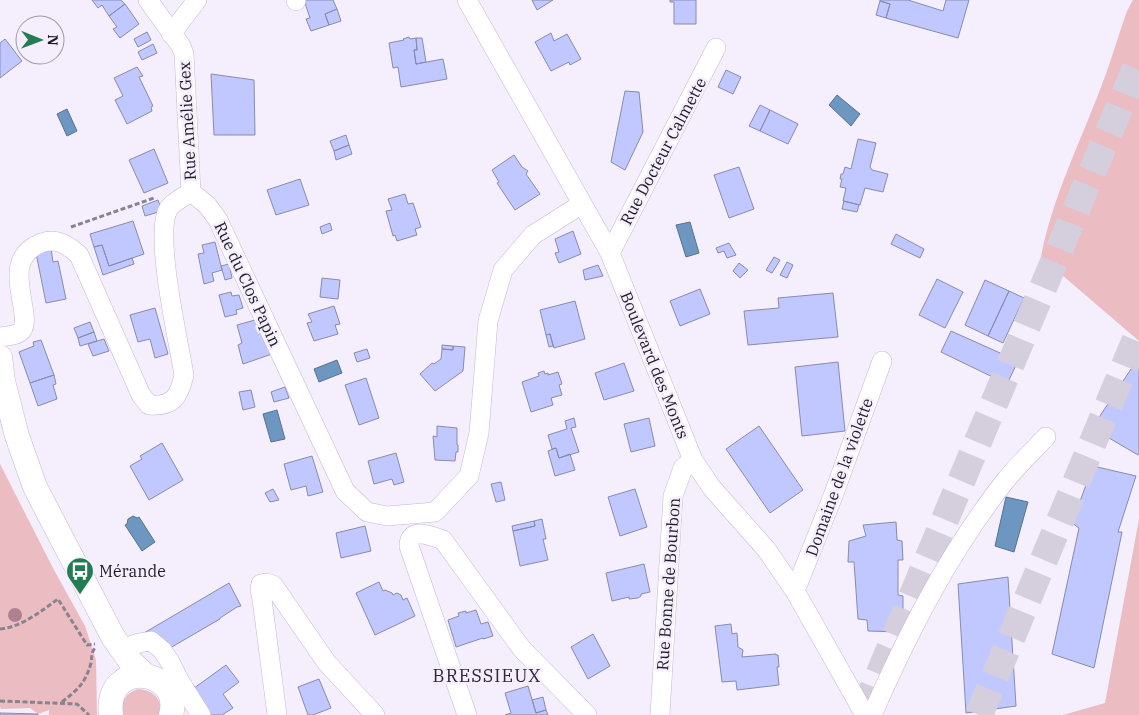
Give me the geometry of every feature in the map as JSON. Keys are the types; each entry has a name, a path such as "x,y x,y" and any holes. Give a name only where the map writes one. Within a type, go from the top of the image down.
{"main road":[{"path":"0,357 3,381 17,436 35,487 118,643 130,662 145,675"},
{"path":"118,643 121,682"},
{"path":"111,715 112,696 121,682 134,676 145,675 155,678 164,684 169,692 173,711"}],"street":[{"name":"Rue Amélie Gex","path":"148,0 181,46 185,61 191,192"},
{"path":"171,34 197,0"},
{"name":"Boulevard des Monts","path":"467,0 610,253 693,460 712,488 766,549 795,591 865,715"},
{"name":"Rue Docteur Calmette","path":"610,253 716,48"},
{"path":"0,337 18,334 23,329 24,318 19,284 21,260 34,246 44,242 56,241 69,246 79,255 141,395 148,405 161,406 174,399 181,390 184,375 164,258 165,224 169,208 191,192"},
{"name":"Rue du Clos Papin","path":"191,192 207,205 218,220 345,491 367,512 386,516 435,512 469,476 479,434 488,321 503,270 532,236 582,204"},
{"name":"Domaine de la violette","path":"795,591 830,504 882,361"},
{"path":"872,715 902,647 930,594 961,542 1006,480 1046,437"},
{"name":"Rue Bonne de Bourbon","path":"660,715 673,496 683,468 693,460"},
{"path":"408,514 424,533 443,540 522,649 588,715"},
{"path":"424,533 414,535 409,541 409,546 467,715"},
{"path":"277,715 260,590 261,584 266,583 273,585 328,663 376,715"},
{"path":"118,643 151,641 162,650 201,715"}],"path":[{"path":"67,229 157,197"},
{"path":"0,630 28,620 58,599 87,645 97,644 92,652 91,662 82,685 62,702"},
{"path":"0,701 77,704 89,715"}],"shaded area":[{"path":"1133,0 1139,0 1139,341 1041,257 1059,192 1105,78 1127,11"},
{"path":"0,464 85,626 96,660 97,715 49,715 49,710 38,714 30,708 1,709 0,707"},
{"path":"1139,519 1139,715 1063,715 1105,703"},
{"path":"138,689 148,691 156,696 160,704 161,715 120,715 124,699"}],"water":[{"path":"837,95 860,114 851,126 829,105"},
{"path":"67,109 77,131 67,136 57,114"},
{"path":"690,222 699,253 686,257 676,225"},
{"path":"337,360 342,373 319,382 314,369"},
{"path":"277,410 285,439 271,442 263,414"},
{"path":"1006,497 1028,502 1014,552 995,546"},
{"path":"133,516 139,517 155,542 142,551 125,525 128,519"}],"building":[{"path":"92,0 121,0 125,4 109,16 102,5 98,8"},
{"path":"304,0 333,0 337,9 325,14 329,25 311,31 306,19 310,18"},
{"path":"532,0 553,0 537,10"},
{"path":"670,0 696,0 696,24 674,24 674,2 670,2"},
{"path":"880,0 908,0 943,11 946,0 969,0 958,38 886,18 890,4"},
{"path":"880,1 890,4 886,18 876,15"},
{"path":"125,4 139,24 120,38 113,29 117,27 109,16"},
{"path":"337,9 341,21 329,25 325,14"},
{"path":"147,32 151,40 138,47 134,39"},
{"path":"551,33 554,41 567,34 581,59 570,65 569,62 551,71 535,42"},
{"path":"409,37 410,39 416,38 417,50 414,50 416,64 443,59 447,79 401,87 398,67 393,68 389,43"},
{"path":"416,38 422,38 426,62 416,64 414,50 417,50"},
{"path":"5,39 15,52 15,65 17,65 0,78 0,43"},
{"path":"153,44 157,53 142,60 138,52"},
{"path":"137,67 143,76 139,77 153,106 151,107 152,111 127,124 115,100 123,96 114,78"},
{"path":"726,70 741,77 733,94 718,87"},
{"path":"211,74 254,80 255,135 214,135"},
{"path":"625,91 639,92 643,132 625,170 611,162"},
{"path":"760,105 770,110 760,131 749,126"},
{"path":"770,110 798,124 788,144 760,131"},
{"path":"346,135 349,145 334,151 330,141"},
{"path":"858,139 876,143 870,167 872,170 888,174 883,192 865,188 860,205 843,201 846,188 840,187 841,174 843,174 845,167 851,169"},
{"path":"349,145 352,154 336,160 334,151"},
{"path":"154,149 168,183 144,193 129,160"},
{"path":"514,155 522,167 528,171 526,174 540,194 515,210 497,183 499,182 492,170"},
{"path":"739,167 754,209 729,218 714,175"},
{"path":"300,179 309,205 276,215 267,190"},
{"path":"405,194 408,204 413,203 421,227 415,229 417,235 397,241 395,235 393,236 386,211 392,210 388,199"},
{"path":"158,200 162,211 145,216 142,206"},
{"path":"844,201 859,205 857,212 842,209"},
{"path":"133,221 144,254 109,266 102,245 94,247 90,234"},
{"path":"330,223 332,230 322,234 320,227"},
{"path":"573,231 581,254 559,263 555,253 559,252 555,239"},
{"path":"896,234 924,249 920,258 891,244"},
{"path":"215,242 222,270 212,273 214,281 204,284 198,254 204,253 202,245"},
{"path":"729,243 736,255 727,258 724,251 718,253 716,248"},
{"path":"102,245 109,266 132,258 134,264 103,275 94,247"},
{"path":"51,248 53,262 58,261 66,299 46,303 36,253"},
{"path":"774,257 780,260 772,273 766,270"},
{"path":"787,262 793,265 787,278 780,275"},
{"path":"739,263 748,270 740,278 733,271"},
{"path":"229,264 232,278 225,280 221,266"},
{"path":"598,265 603,276 585,280 583,270"},
{"path":"322,278 340,280 338,299 320,297"},
{"path":"937,279 963,292 945,328 919,315"},
{"path":"985,280 1009,291 988,336 965,325"},
{"path":"700,289 710,314 680,326 670,301"},
{"path":"1009,291 1024,298 1003,343 988,336"},
{"path":"231,292 232,296 239,295 243,308 236,310 237,314 225,317 219,295"},
{"path":"833,293 838,337 748,345 744,311 779,308 778,298"},
{"path":"575,301 585,339 554,348 550,334 546,335 540,310"},
{"path":"334,306 340,324 335,325 338,334 314,341 307,323 312,322 308,314"},
{"path":"155,308 168,354 155,358 150,339 138,342 130,315"},
{"path":"255,320 272,354 243,364 238,345 242,343 237,325"},
{"path":"90,322 94,332 78,338 74,328"},
{"path":"951,331 1018,361 1007,384 941,352"},
{"path":"94,332 97,341 80,346 78,338"},
{"path":"550,334 553,346 549,347 546,335"},
{"path":"104,339 109,351 93,356 88,344"},
{"path":"41,340 54,375 30,383 19,352 34,346 33,342"},
{"path":"442,345 453,346 453,350 442,349"},
{"path":"453,346 465,347 463,371 435,391 420,374 432,363 434,364 441,359 442,349 453,350"},
{"path":"367,349 370,358 357,362 354,353"},
{"path":"1139,357 1139,453 1138,455 1092,428"},
{"path":"838,362 845,431 802,436 795,367"},
{"path":"624,363 634,391 604,400 595,373"},
{"path":"544,371 548,375 558,372 562,384 559,385 562,395 551,398 553,405 531,412 522,382 539,376 538,373"},
{"path":"54,375 56,384 53,385 57,399 38,406 30,383"},
{"path":"366,378 379,418 359,425 345,385"},
{"path":"285,387 289,398 274,402 271,392"},
{"path":"251,390 255,407 243,410 239,392"},
{"path":"574,418 576,427 571,428 579,452 559,458 556,448 552,449 548,435 567,429 565,421"},
{"path":"649,418 655,446 631,452 624,424"},
{"path":"437,426 457,428 458,452 456,452 455,461 435,460 433,436 437,437"},
{"path":"759,426 803,490 770,513 726,449"},
{"path":"162,443 183,480 149,500 130,466 142,459 140,456"},
{"path":"556,448 559,458 570,454 575,470 555,476 548,451"},
{"path":"396,453 404,482 394,485 392,479 374,484 368,461"},
{"path":"312,456 323,492 308,496 306,486 291,490 284,464"},
{"path":"1093,466 1136,476 1118,532 1122,532 1094,668 1052,654 1079,528 1072,523"},
{"path":"501,482 505,500 496,502 491,484"},
{"path":"273,489 279,500 270,502 265,493"},
{"path":"635,489 647,527 620,536 608,497"},
{"path":"542,519 546,539 543,539 548,560 520,566 513,531 535,526 534,521"},
{"path":"534,521 535,526 513,531 512,526"},
{"path":"896,522 897,540 902,541 903,560 898,560 898,595 903,596 903,611 900,614 901,632 868,631 867,620 858,619 854,562 848,562 849,541 866,536 863,525"},
{"path":"365,526 371,551 341,558 336,533"},
{"path":"644,564 650,592 641,594 638,598 629,599 629,597 612,601 606,573"},
{"path":"1008,577 1016,706 966,713 958,584"},
{"path":"379,582 383,591 385,590 393,595 397,593 401,595 403,600 407,598 415,616 375,635 356,593"},
{"path":"229,583 241,606 220,619 170,648 167,641 162,643 144,633"},
{"path":"476,610 481,624 488,622 493,636 456,647 448,620 459,616 458,613"},
{"path":"731,624 732,634 737,633 738,647 743,650 742,657 778,655 779,685 737,690 736,681 722,682 715,626"},
{"path":"593,634 610,666 588,679 571,647"},
{"path":"226,665 239,682 223,694 233,708 222,715 208,715 190,691"},
{"path":"319,679 331,708 308,715 298,687"},
{"path":"528,686 536,713 546,710 548,715 505,715 511,713 505,693"},
{"path":"543,697 546,710 536,713 532,700"},
{"path":"0,713 38,714 38,715 0,715"}],"tunnel":[{"path":"863,713 1139,61"},
{"path":"979,715 1139,332"}],"place":[{"name":"Mérande","path":"80,595"}],"district":[{"name":"BRESSIEUX","path":"487,676"}]}
